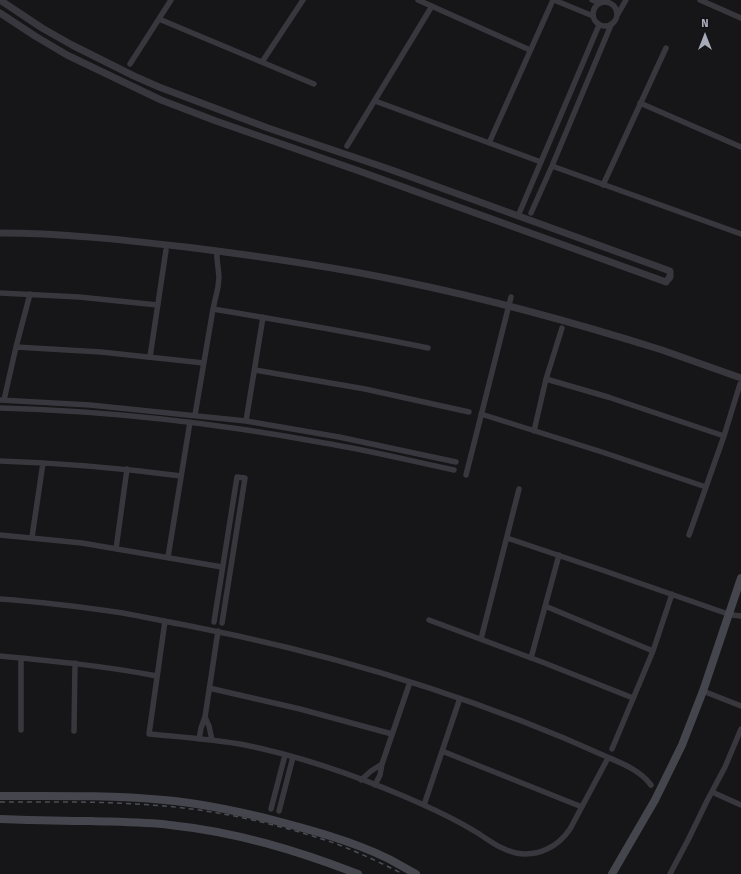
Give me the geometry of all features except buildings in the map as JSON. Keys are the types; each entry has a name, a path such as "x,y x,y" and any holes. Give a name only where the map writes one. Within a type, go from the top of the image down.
{"main road":[{"path":"612,874 649,812 682,745 703,691 741,578"},
{"path":"0,796 121,798 165,800 199,804 264,818 343,840 389,859 416,874"},
{"path":"0,819 131,822 209,830 285,848 358,874"}],"street":[{"path":"0,0 42,28 146,82 192,100 670,271 670,277 666,282 186,110 161,100 72,58 0,13"},
{"path":"130,64 171,0"},
{"path":"262,62 303,0"},
{"path":"418,0 530,50"},
{"path":"489,143 553,0 593,16"},
{"path":"592,0 600,3"},
{"path":"531,213 611,25 615,22 626,0"},
{"path":"700,0 741,18"},
{"path":"611,25 599,25 595,21 593,13 595,7 600,3 613,2 618,15"},
{"path":"347,146 432,6"},
{"path":"159,19 314,84"},
{"path":"518,216 599,25"},
{"path":"603,185 666,48"},
{"path":"186,110 191,107 193,103 192,100"},
{"path":"375,101 541,162"},
{"path":"640,102 741,147"},
{"path":"199,114 197,108 202,103"},
{"path":"552,166 741,234"},
{"path":"464,209 468,198"},
{"path":"0,233 104,238 217,251 290,261 401,281 508,306 613,335 664,351 740,381 724,436 689,536"},
{"path":"150,357 166,250"},
{"path":"194,416 219,282 217,251"},
{"path":"0,293 104,298 158,305"},
{"path":"30,294 2,400 90,405 246,421 339,437 456,462"},
{"path":"466,475 511,296"},
{"path":"213,309 368,335 428,348"},
{"path":"246,421 263,317"},
{"path":"534,431 546,379 562,328"},
{"path":"16,347 82,351 204,363"},
{"path":"255,370 365,389 469,412"},
{"path":"546,379 608,397 724,436"},
{"path":"0,408 80,412 190,422 326,443 454,470"},
{"path":"481,414 706,486"},
{"path":"168,557 190,422"},
{"path":"429,465 432,456"},
{"path":"0,460 127,469 181,476"},
{"path":"32,537 43,463"},
{"path":"116,548 127,469"},
{"path":"214,622 237,477 244,478 222,623"},
{"path":"481,639 519,489"},
{"path":"0,535 82,543 222,567"},
{"path":"507,538 733,616 741,616"},
{"path":"531,658 559,556"},
{"path":"612,749 653,651 672,594"},
{"path":"218,595 226,596"},
{"path":"0,599 99,610 166,621 218,631 321,656 460,698 524,722 634,770 644,777 651,785"},
{"path":"545,606 653,651"},
{"path":"429,620 634,698"},
{"path":"166,621 149,734 212,740 244,745 293,757 333,770 424,805 504,849 515,853 527,854 544,851 563,838 570,829 608,758"},
{"path":"200,739 201,728 205,717 218,631"},
{"path":"0,656 76,663 157,676"},
{"path":"21,658 21,730"},
{"path":"74,731 76,663"},
{"path":"375,785 380,775 382,764 410,682"},
{"path":"209,688 300,709 392,734"},
{"path":"703,691 741,706"},
{"path":"424,805 460,698"},
{"path":"205,717 211,731 212,740"},
{"path":"670,874 725,767 741,729"},
{"path":"442,751 582,807"},
{"path":"271,809 285,755"},
{"path":"279,811 293,757"},
{"path":"362,780 371,771 382,764"},
{"path":"712,792 741,805"}],"railway":[{"path":"0,802 132,804 174,807 244,818 289,829 334,843 403,874"}]}
